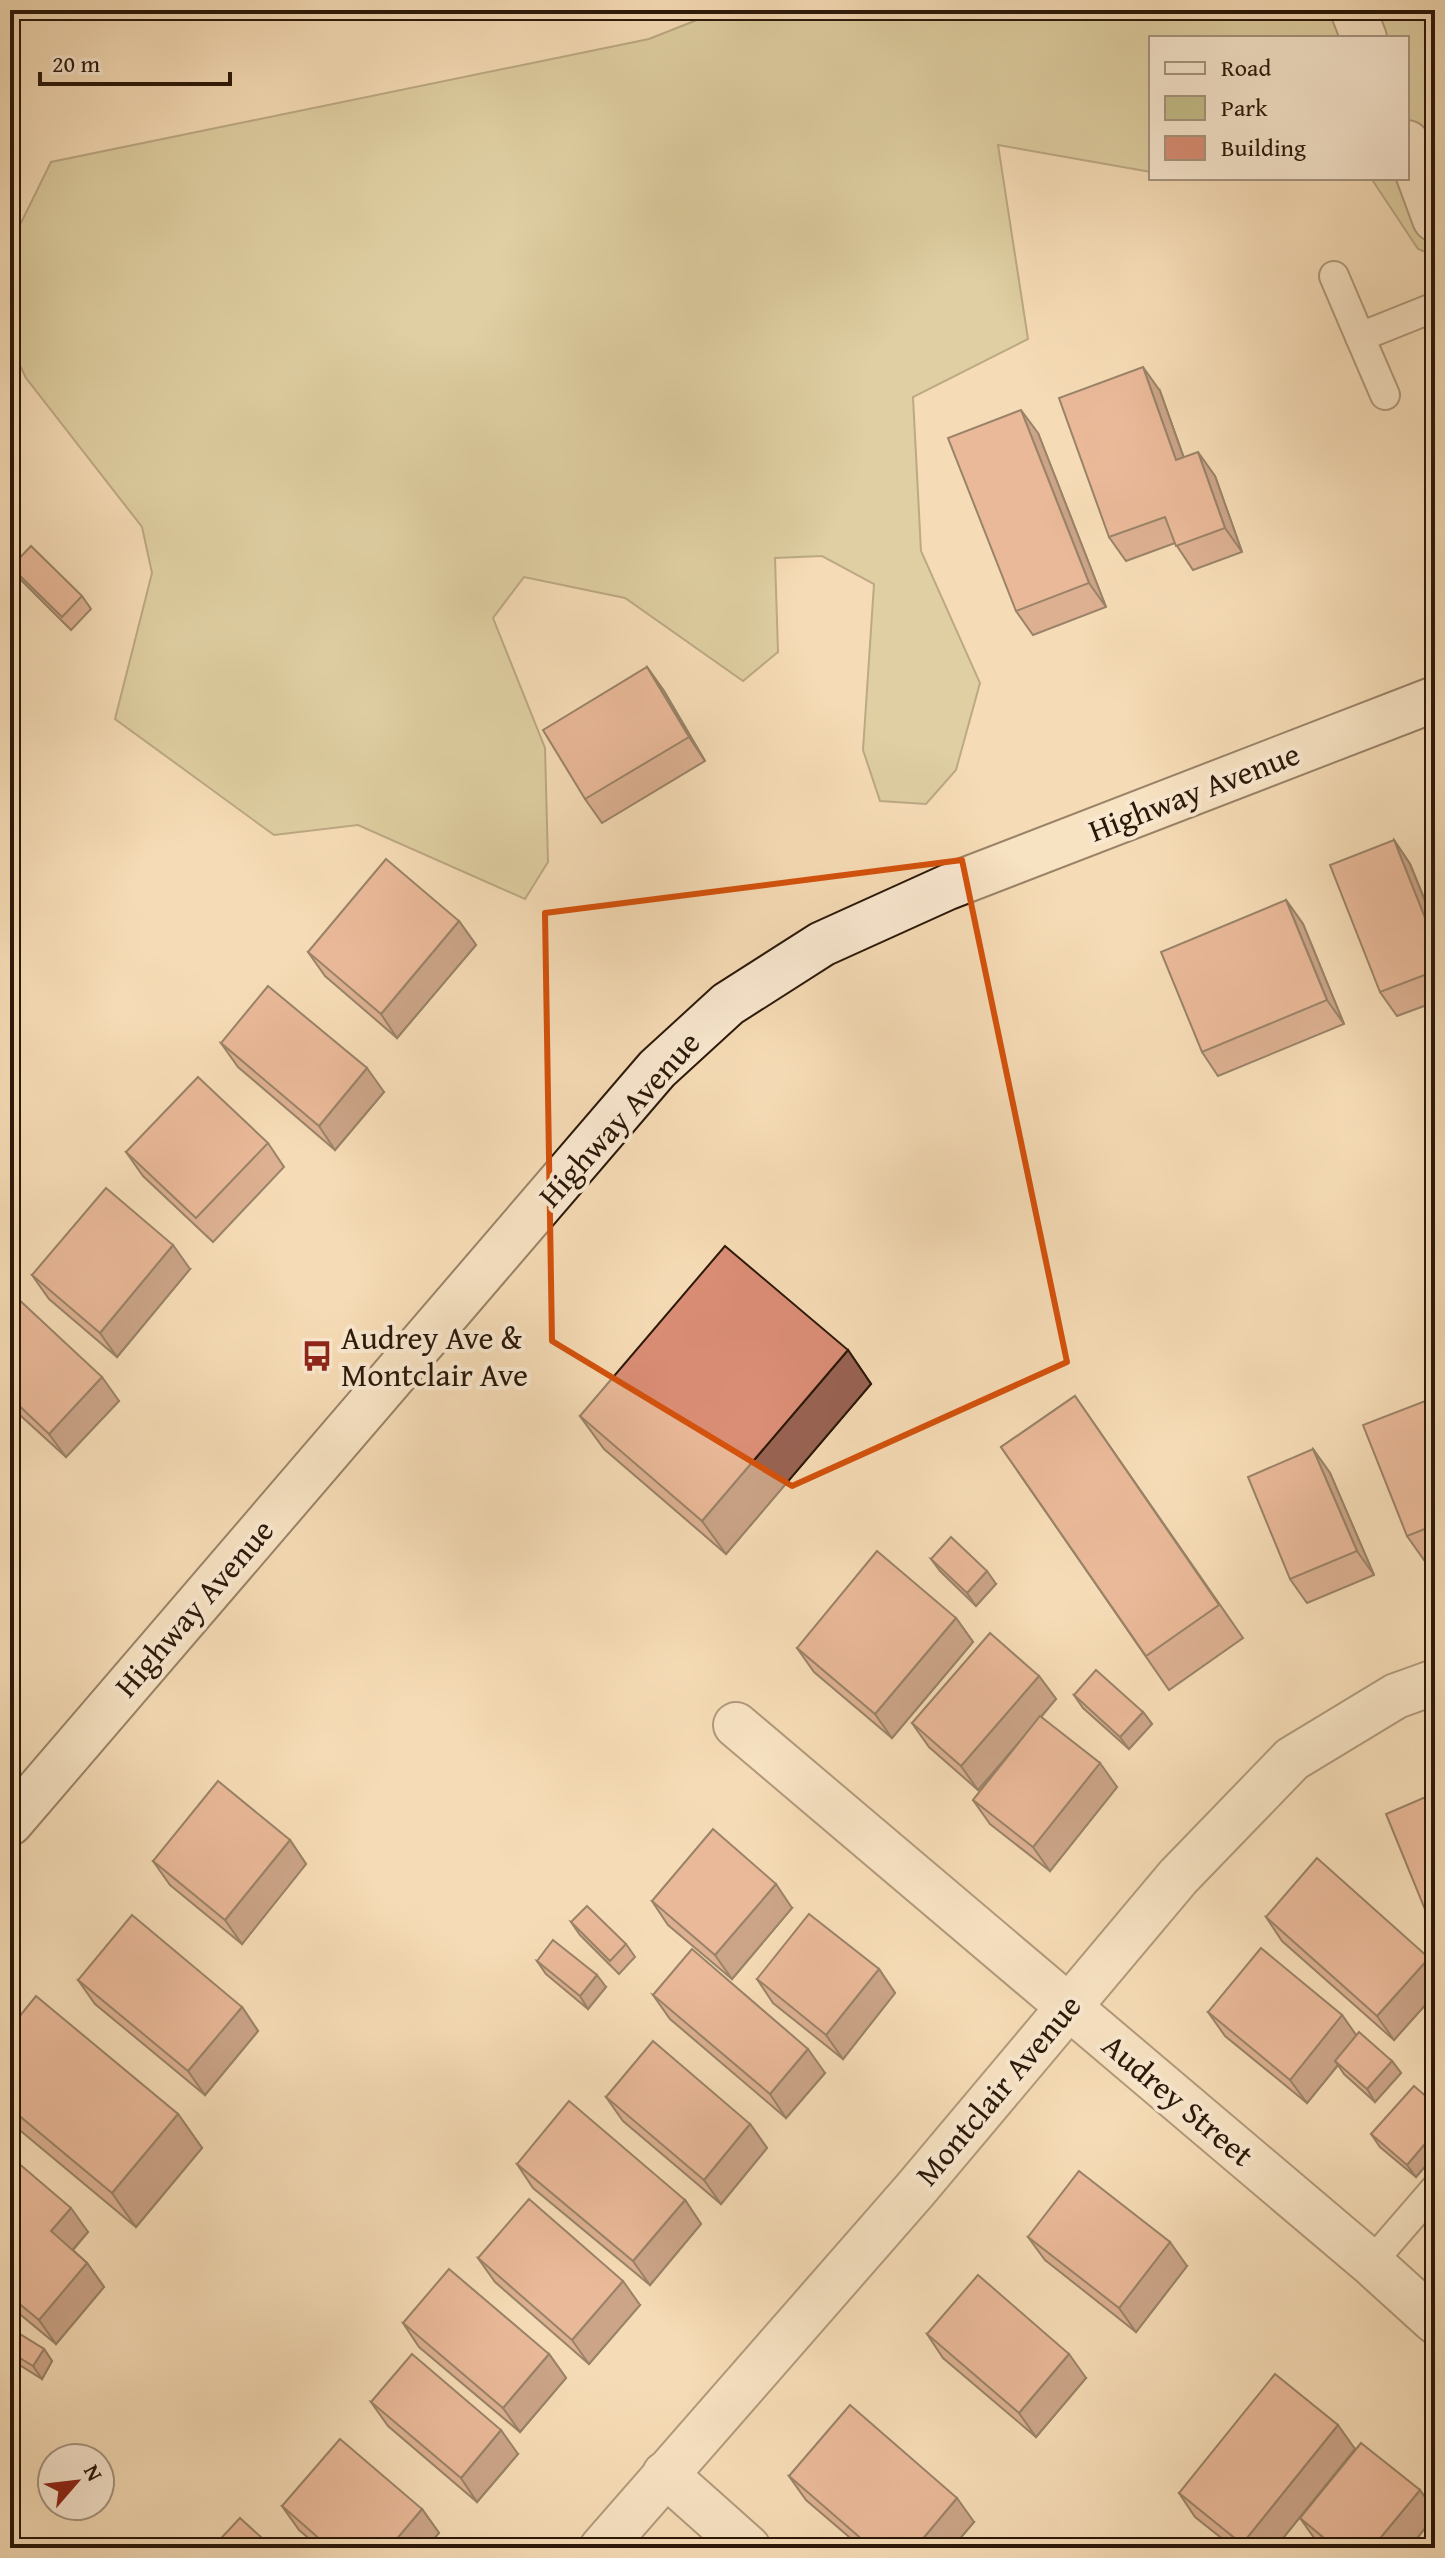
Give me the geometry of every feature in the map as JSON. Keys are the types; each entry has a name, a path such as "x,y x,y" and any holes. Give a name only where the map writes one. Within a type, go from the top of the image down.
{"street":[{"path":"1353,10 1363,36"},
{"path":"1409,148 1435,219"},
{"name":"Highway Avenue","path":"10,1823 657,1069 728,1004 822,944 948,887 1435,699"},
{"name":"Montclair Avenue","path":"602,2548 915,2190 1067,2005 1178,1877 1292,1759 1396,1696 1435,1682"},
{"name":"Audrey Street","path":"736,1725 1371,2263 1435,2321"},
{"path":"665,2474 748,2548"}],"lane":[{"path":"1334,276 1385,395"},
{"path":"1360,337 1435,307"},
{"path":"1371,2263 1435,2189"}],"highlighted area":[{"path":"962,860 1067,1362 792,1486 552,1341 545,913"}],"green space":[{"path":"722,10 1435,10 1435,256 1418,249 1372,180 1409,180 1409,36 1149,36 1149,172 998,145 1028,339 913,397 921,551 980,683 956,770 926,804 880,801 863,750 874,584 822,556 775,558 778,652 743,681 625,598 524,577 493,618 545,748 548,862 525,899 358,825 274,835 115,719 152,573 142,527 26,378 10,345 10,245 51,162 649,39"}],"building":[{"path":"1143,367 1176,460 1198,452 1225,528 1176,546 1165,517 1109,537 1059,398"},
{"path":"1021,410 1089,583 1016,611 948,438"},
{"path":"31,546 82,596 62,617 11,567"},
{"path":"647,667 689,737 585,799 543,730"},
{"path":"1435,827 1435,851 1427,830"},
{"path":"1394,840 1435,943 1435,971 1380,992 1330,865"},
{"path":"386,859 459,921 381,1014 308,952"},
{"path":"1286,900 1327,1000 1202,1052 1161,952"},
{"path":"268,986 367,1068 319,1126 221,1043"},
{"path":"198,1077 268,1143 196,1218 126,1152"},
{"path":"106,1188 173,1245 100,1333 32,1275"},
{"path":"725,1246 848,1350 702,1521 580,1416"},
{"path":"15,1296 102,1377 49,1434 10,1397 10,1301"},
{"path":"1075,1396 1219,1605 1146,1656 1001,1447"},
{"path":"1433,1398 1435,1525 1407,1536 1363,1425"},
{"path":"1313,1449 1357,1551 1290,1579 1248,1477"},
{"path":"951,1537 987,1571 967,1593 931,1559"},
{"path":"877,1551 956,1618 875,1714 797,1648"},
{"path":"990,1633 1039,1676 961,1766 912,1723"},
{"path":"1096,1670 1143,1712 1120,1737 1074,1695"},
{"path":"1040,1716 1100,1763 1033,1847 973,1800"},
{"path":"218,1781 290,1840 225,1920 153,1861"},
{"path":"1435,1793 1435,1908 1426,1912 1386,1814"},
{"path":"713,1829 776,1884 715,1955 652,1901"},
{"path":"1317,1858 1429,1958 1377,2016 1266,1917"},
{"path":"587,1906 626,1944 610,1961 571,1922"},
{"path":"809,1914 879,1969 826,2035 757,1979"},
{"path":"132,1915 242,2007 188,2071 78,1980"},
{"path":"553,1940 597,1975 580,1996 537,1961"},
{"path":"1261,1948 1342,2015 1290,2080 1208,2012"},
{"path":"692,1949 808,2049 770,2094 653,1995"},
{"path":"36,1996 178,2114 112,2193 10,2108 10,2028"},
{"path":"1359,2032 1392,2061 1367,2089 1335,2061"},
{"path":"653,2041 750,2124 704,2180 606,2097"},
{"path":"1414,2086 1435,2104 1435,2132 1407,2165 1371,2134"},
{"path":"569,2101 685,2200 633,2261 517,2164"},
{"path":"10,2156 71,2208 51,2231 87,2263 39,2320 10,2296"},
{"path":"1079,2171 1170,2242 1119,2308 1028,2237"},
{"path":"529,2199 623,2281 572,2340 478,2258"},
{"path":"449,2269 549,2354 503,2408 403,2323"},
{"path":"978,2275 1069,2354 1019,2413 927,2334"},
{"path":"10,2328 44,2349 33,2366 10,2352"},
{"path":"412,2354 501,2430 461,2478 371,2402"},
{"path":"1275,2374 1338,2425 1242,2544 1179,2493"},
{"path":"850,2405 957,2498 915,2548 872,2548 789,2476"},
{"path":"340,2439 422,2509 389,2548 330,2548 282,2506"},
{"path":"1361,2443 1420,2490 1372,2548 1336,2548 1300,2518"},
{"path":"240,2518 273,2548 212,2548"}],"place":[{"name":"Audrey Ave & Montclair Ave","path":"317,1356"}]}
